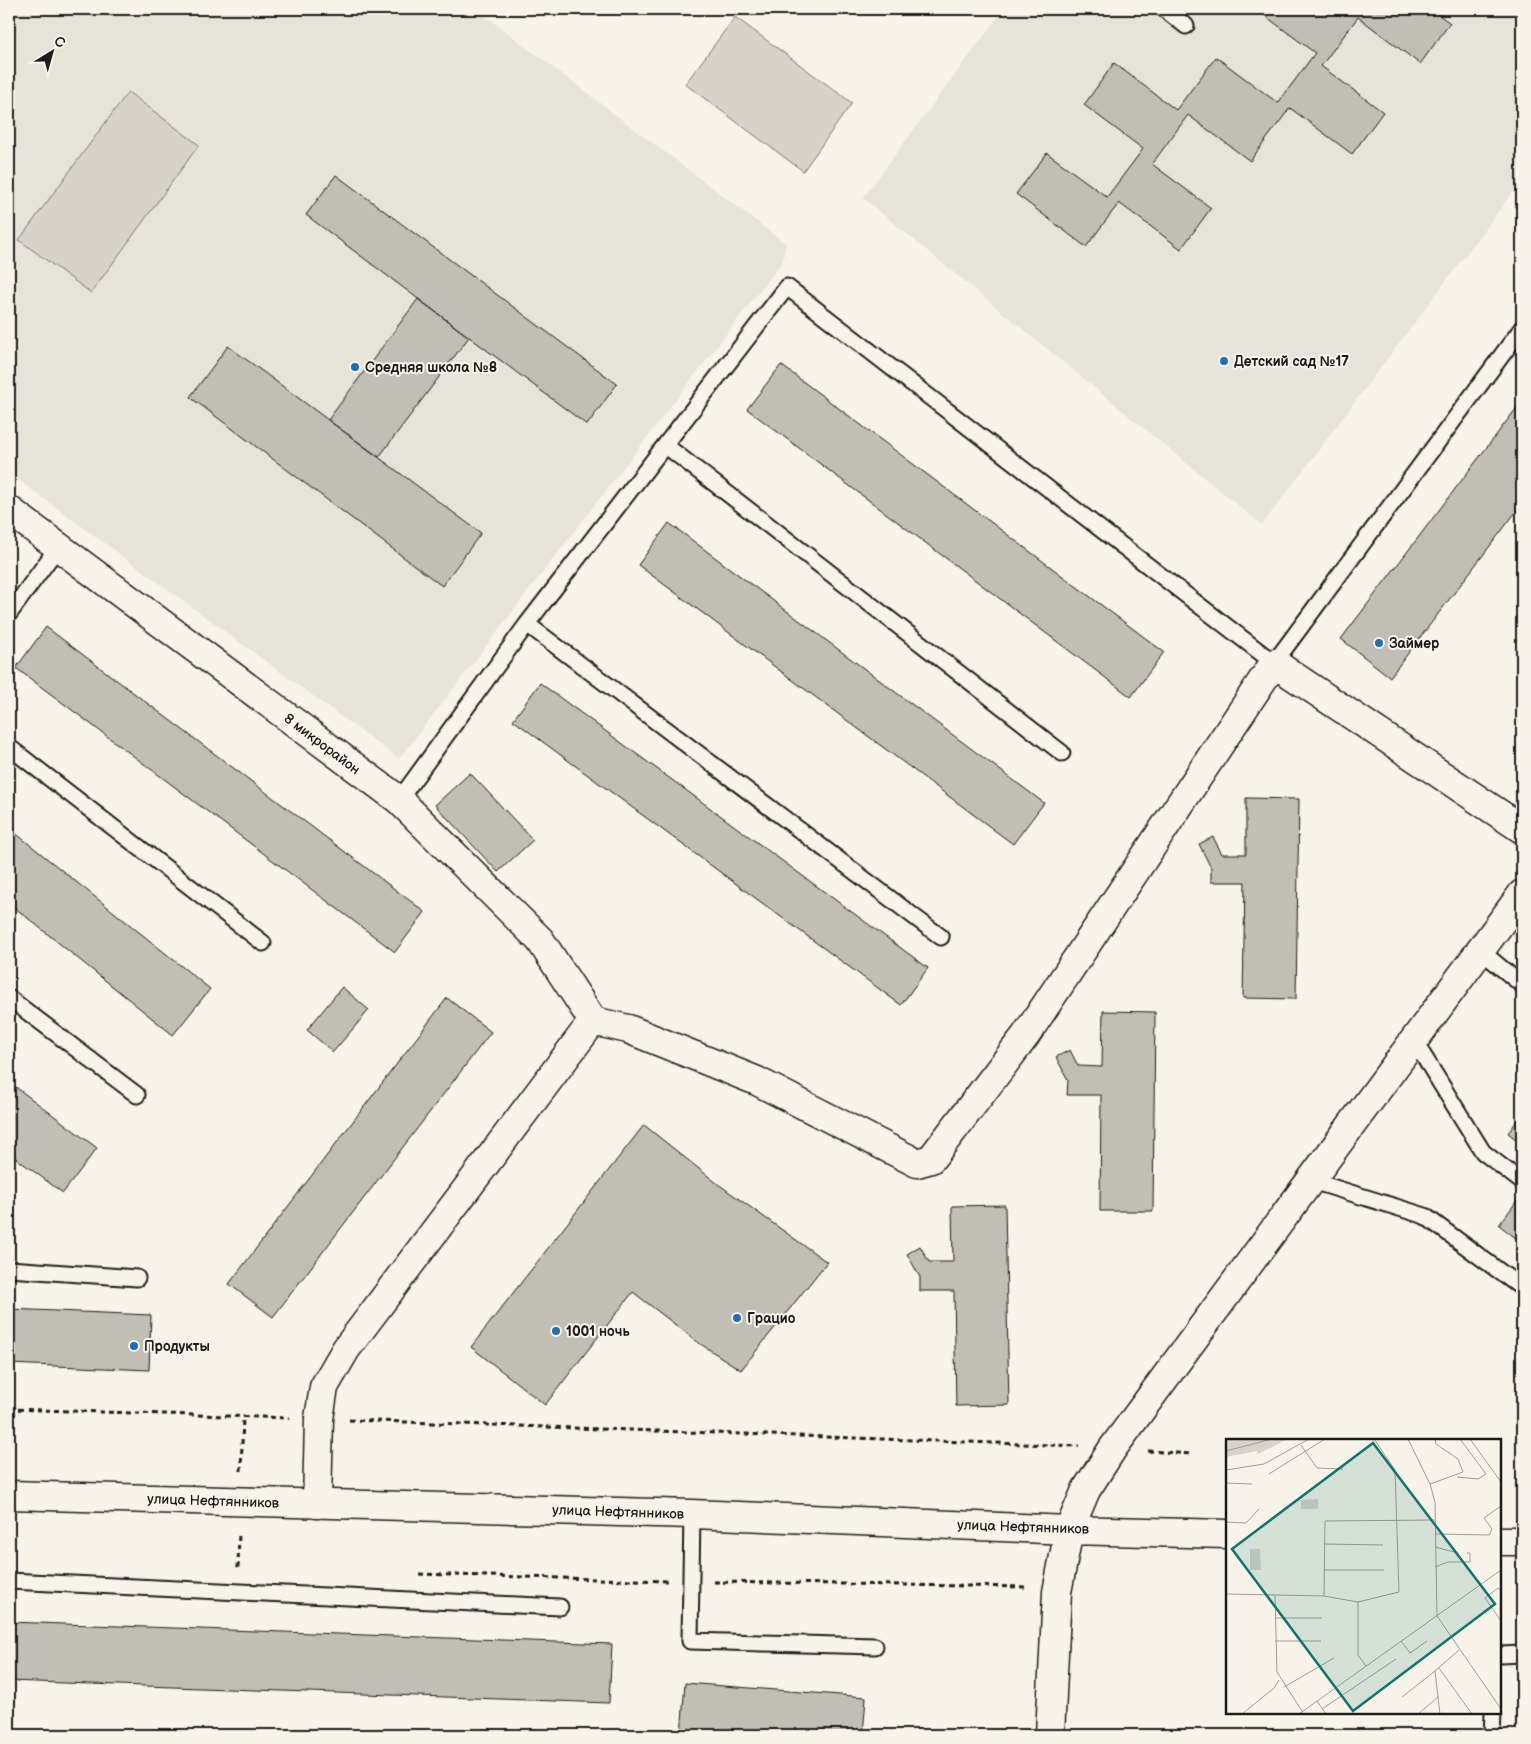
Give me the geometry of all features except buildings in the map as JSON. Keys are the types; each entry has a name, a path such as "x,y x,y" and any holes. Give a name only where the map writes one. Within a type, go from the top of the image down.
{"street":[{"name":"8 микрорайон","path":"9,510 399,800 540,940 593,1021"},
{"path":"317,1504 319,1419 324,1387 346,1350 593,1021 628,1029 757,1081 917,1163 931,1159 1026,1035 1274,663 1522,829"},
{"path":"1050,1735 1057,1592 1069,1530 1086,1490 1113,1448 1309,1180 1482,951 1522,894"},
{"name":"улица Нефтянников","path":"9,1495 692,1514 1069,1530 1226,1534"},
{"path":"1501,1540 1522,1541"}],"lane":[{"path":"1164,9 1186,26"},
{"path":"399,800 527,624 787,287 1274,663 1522,328"},
{"path":"665,445 1062,753"},
{"path":"9,614 58,547"},
{"path":"527,624 942,937"},
{"path":"9,747 263,943"},
{"path":"1482,951 1522,985"},
{"path":"9,998 137,1095"},
{"path":"1413,1040 1483,1152 1522,1182"},
{"path":"1309,1180 1425,1216 1522,1288"},
{"path":"9,1269 137,1278"},
{"path":"692,1514 690,1641 875,1646"},
{"path":"9,1581 560,1607"},
{"path":"1501,1655 1522,1654"},
{"path":"1492,1714 1492,1735"}],"path":[{"path":"9,1409 1113,1448 1192,1454"},
{"path":"228,1568 248,1569"},
{"path":"416,1574 692,1582 1018,1585 1057,1592"}],"shaded area":[{"name":"Средняя школа №8","path":"9,9 476,9 786,244 782,262 399,759 9,473"},
{"name":"Детский сад №17","path":"1004,9 1522,9 1522,180 1262,525 863,198"},
{"path":"735,17 852,103 803,171 685,84"},
{"path":"128,92 199,145 91,293 19,240"}],"place":[{"name":"Детский сад №17","path":"1224,361"},
{"name":"Средняя школа №8","path":"355,367"},
{"name":"Займер","path":"1379,643"},
{"name":"Грацио","path":"737,1318"},
{"name":"1001 ночь","path":"556,1331"},
{"name":"Продукты","path":"134,1346"}]}
